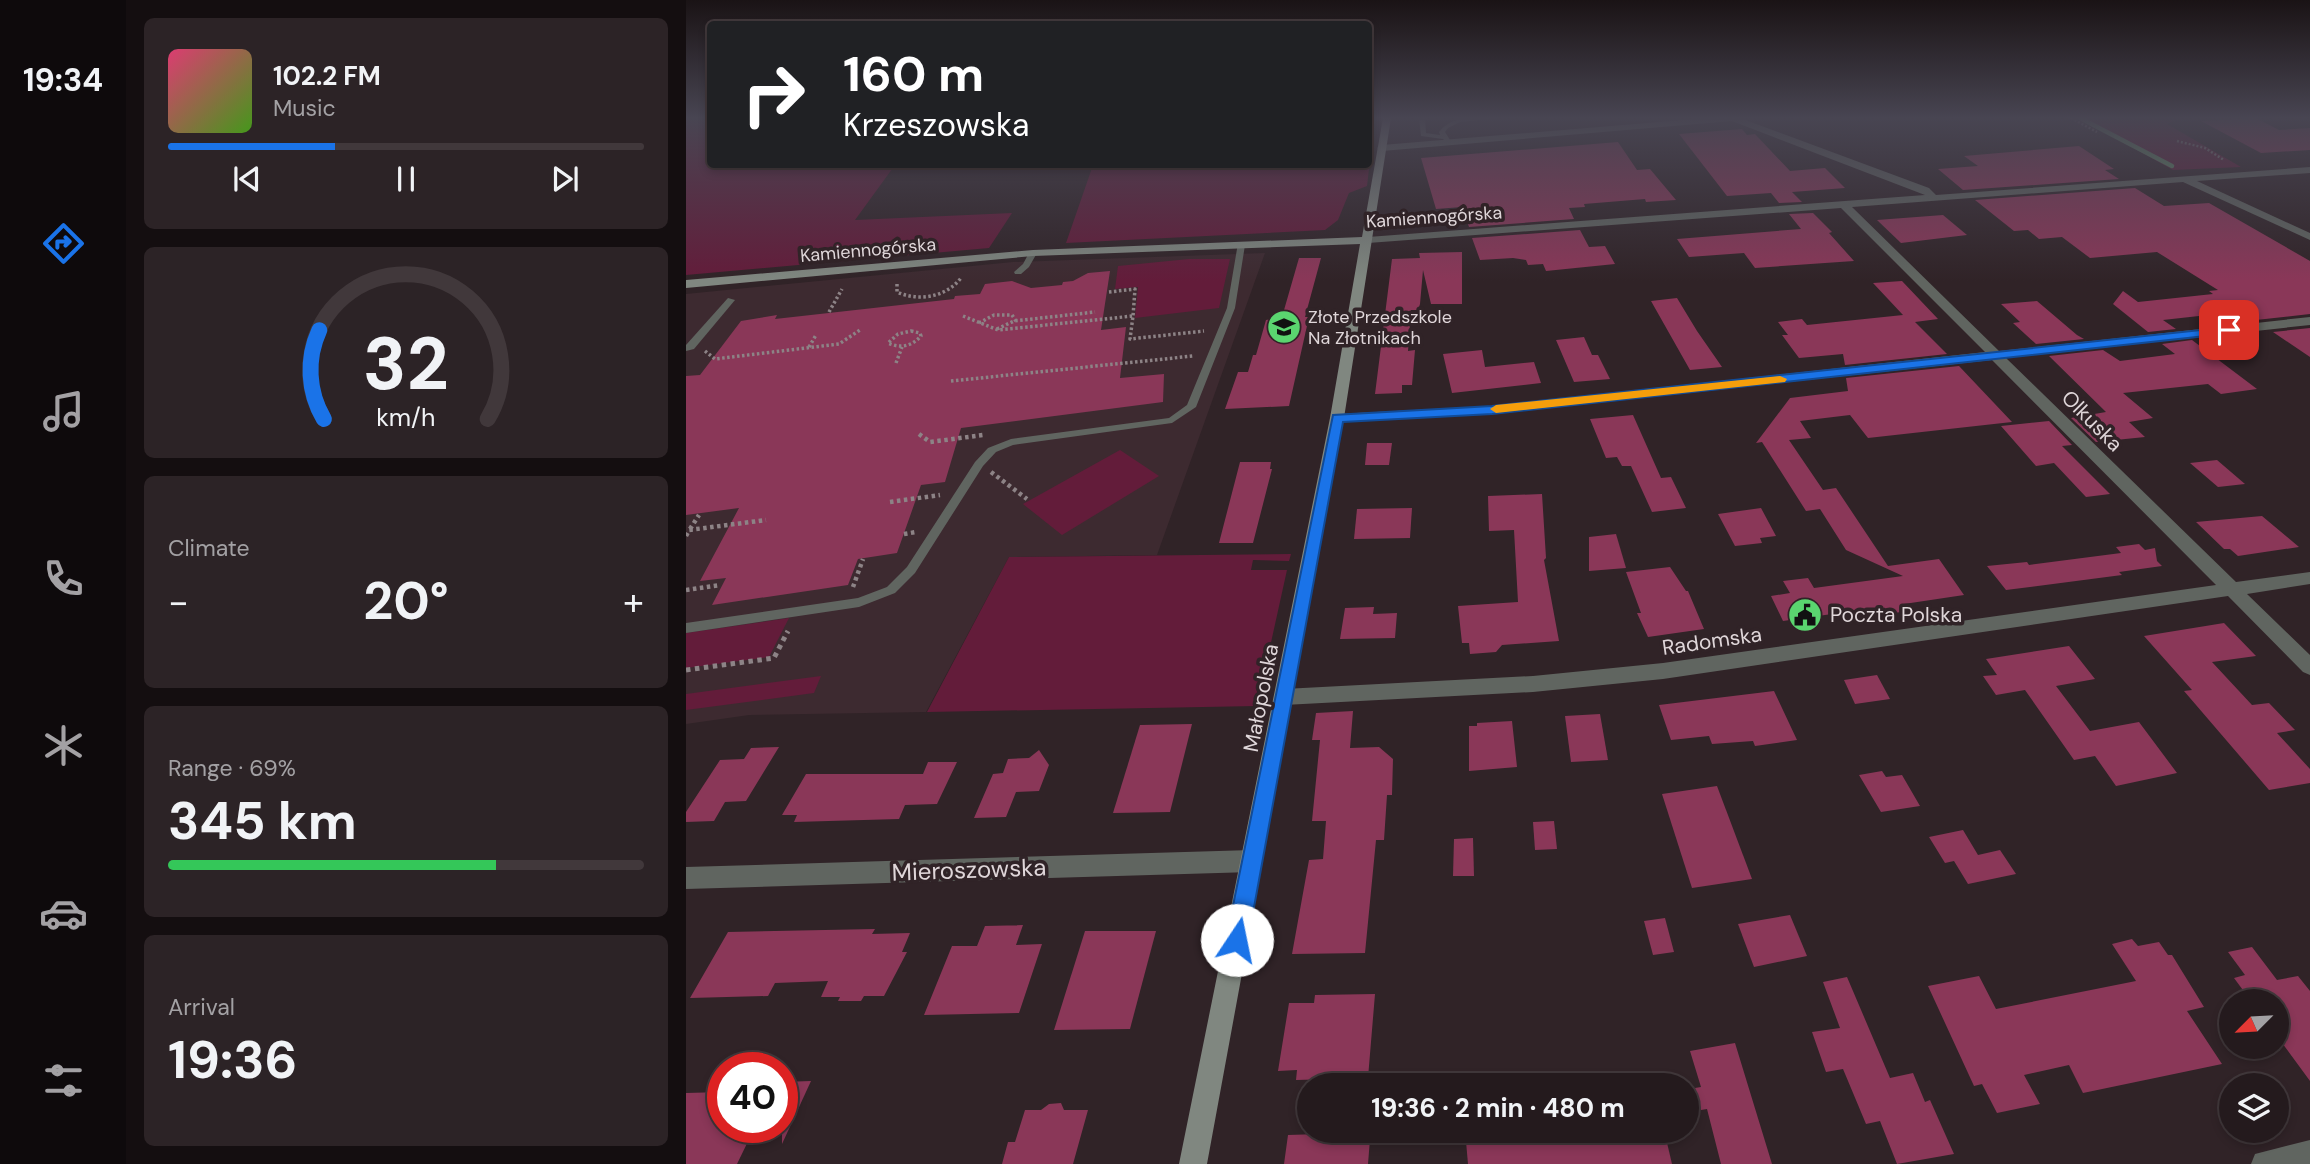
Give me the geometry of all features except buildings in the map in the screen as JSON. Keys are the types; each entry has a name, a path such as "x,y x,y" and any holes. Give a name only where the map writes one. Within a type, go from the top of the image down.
{"street":[{"name":"Małopolska","path":"1194,1164 1337,418 1378,172"},
{"path":"1874,172 1930,194"},
{"name":"Kamiennogórska","path":"686,284 1033,253 1368,240 1844,205 1930,194 2278,172"},
{"path":"2184,179 2310,237"},
{"name":"Olkuska","path":"1844,205 2310,667"},
{"path":"1337,418 1492,410 2310,321"},
{"name":"Radomska","path":"1284,697 1533,684 1663,671 2310,578"},
{"name":"Mieroszowska","path":"686,878 1252,861"},
{"path":"2265,1164 2310,1154"}],"lane":[{"path":"686,628 876,597 904,580 979,464 992,450 1018,440 1172,420 1191,407 1231,308 1241,246"},
{"path":"1018,272 1033,253"},
{"path":"689,348 730,300"}],"path":[{"path":"897,284 897,292 901,295 923,296 946,291 961,278"},
{"path":"829,312 842,289"},
{"path":"1109,292 1135,289 1130,339 1222,329"},
{"path":"996,330 1016,321 1095,312"},
{"path":"979,323 1003,313 1014,316 1016,321"},
{"path":"1071,323 1073,315"},
{"path":"963,316 996,330 1133,316"},
{"path":"1043,326 1045,317"},
{"path":"909,331 914,322"},
{"path":"689,348 704,351 715,359 839,344 860,330"},
{"path":"909,331 917,331 921,336 915,342 902,347 891,346 889,340 909,331"},
{"path":"808,348 816,335"},
{"path":"774,352 778,346"},
{"path":"896,363 902,347"},
{"path":"951,381 1212,355"},
{"path":"979,464 1027,499"},
{"path":"890,502 961,492"},
{"path":"686,536 699,515"},
{"path":"690,530 766,520"},
{"path":"846,604 863,559"},
{"path":"686,590 720,585"},
{"path":"686,670 774,659 797,611"}],"shaded area":[{"path":"686,172 890,172 855,220 1012,213 989,248 686,275"},
{"path":"1090,172 1369,172 1367,186 1349,193 1338,220 1325,230 1066,243"},
{"path":"1265,253 1157,555 1009,557 926,712 749,715 686,724 686,294 1013,262"},
{"path":"1189,259 1230,259 1219,308 1135,318 1138,287 1115,289 1118,266"},
{"path":"1120,450 1159,476 1062,535 1023,504"},
{"path":"1291,554 1289,561 1253,560 1251,570 1287,570 1257,706 927,712 1009,557"},
{"path":"789,618 769,657 686,668 686,633"},
{"path":"821,676 814,693 686,710 686,694"}],"slow traffic":[{"path":"1496,409 1780,379"}],"place":[{"name":"Złote Przedszkole Na Złotnikach","path":"1284,327"},
{"name":"Poczta Polska","path":"1805,615"}],"route":[{"path":"1237,940 1337,418 1492,410 2229,330"}]}
